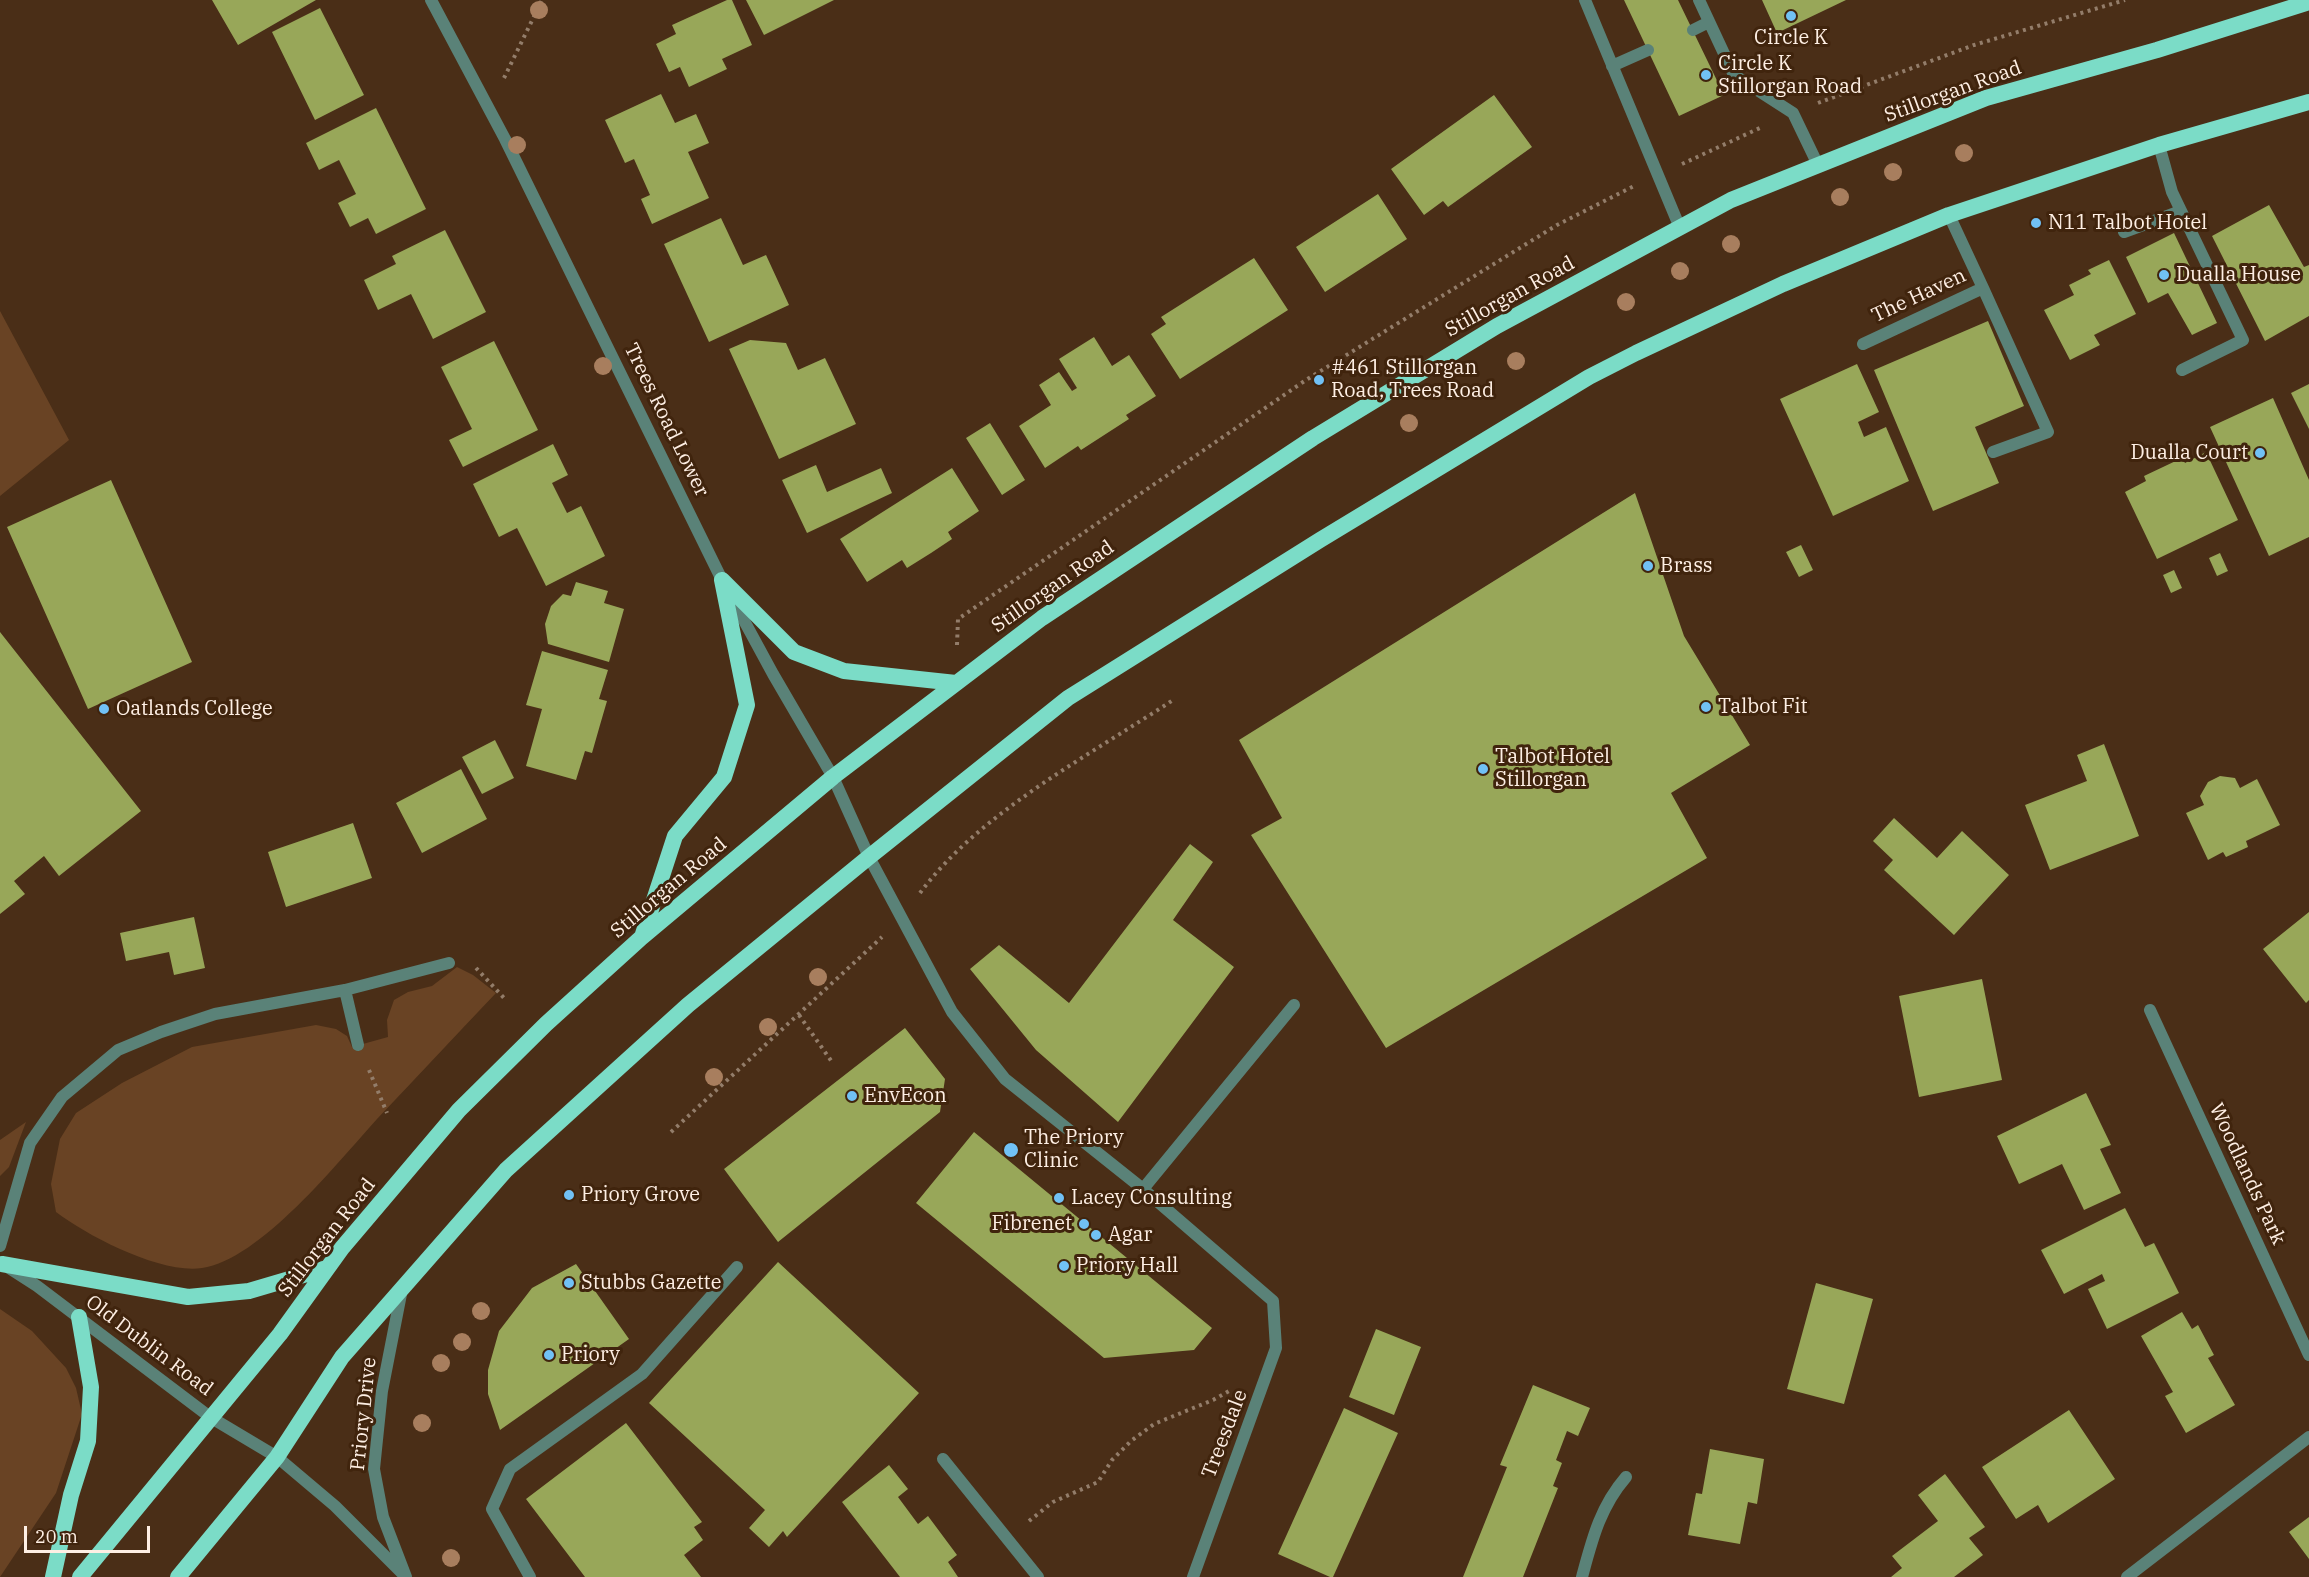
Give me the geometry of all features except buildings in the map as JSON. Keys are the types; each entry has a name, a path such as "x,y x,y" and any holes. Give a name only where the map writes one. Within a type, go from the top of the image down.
{"highway":[{"name":"Stillorgan Road","path":"80,1577 280,1334 342,1248 459,1110 546,1024 642,937 833,777 1042,618 1313,438 1497,326 1731,200 1986,98 2157,50 2309,2"},
{"path":"178,1577 277,1457 342,1357 506,1170 688,1005 869,856 1068,698 1300,552 1589,377 1783,284 1949,215 2159,145 2309,102"},
{"path":"722,580 794,652 844,672 956,683"},
{"path":"642,937 675,836 724,777 747,705 722,580"},
{"path":"1,1263 188,1297 249,1291 327,1268"},
{"path":"53,1577 71,1495 88,1441 91,1387 79,1317"}],"street":[{"name":"Trees Road Lower","path":"431,0 488,109 722,580 833,777 869,856"},
{"path":"1585,0 1680,228"},
{"path":"1699,0 1734,75 1793,113 1818,165"},
{"path":"1693,30 1710,22"},
{"path":"1612,66 1648,50"},
{"path":"2159,145 2172,192 2243,340 2182,370"},
{"path":"2124,232 2181,211"},
{"name":"The Haven","path":"1863,344 1983,288 1949,215"},
{"path":"1983,288 2048,432 1993,452"},
{"path":"869,856 952,1012 1005,1079 1143,1189 1294,1005"},
{"path":"0,1246 30,1143 62,1097 118,1050 160,1032 215,1014 345,990 448,963"},
{"path":"345,990 358,1045"},
{"name":"Woodlands Park","path":"2150,1010 2309,1355"},
{"name":"Treesdale","path":"1143,1189 1273,1301 1276,1348 1193,1577"},
{"name":"Old Dublin Road","path":"1,1263 79,1317 210,1417 277,1457"},
{"path":"531,1577 492,1509 510,1469 642,1374 737,1267"},
{"name":"Priory Drive","path":"402,1288 382,1391 374,1468 383,1517 406,1577"},
{"path":"2127,1577 2309,1437"},
{"name":"Priory Drive","path":"277,1457 335,1506 406,1577"},
{"path":"943,1459 1038,1577"},
{"path":"1582,1577 1596,1525 1610,1496 1626,1477"}],"path":[{"path":"488,109 542,0"},
{"path":"958,619 1306,380 1557,225 1793,113 1885,76 1962,49 2125,0"},
{"path":"448,963 466,957 504,998"},
{"path":"799,1015 832,1062"},
{"path":"358,1045 387,1113"},
{"path":"1008,1540 1053,1502 1098,1482 1112,1460 1131,1441 1154,1424 1213,1400 1254,1378 1265,1380"}],"shaded area":[{"path":"0,311 69,440 0,496"},
{"path":"457,967 473,975 496,993 297,1207 273,1229 248,1247 225,1261 202,1268 167,1265 126,1252 87,1232 56,1212 51,1184 60,1139 76,1113 122,1083 192,1047 316,1025 336,1029 347,1036 352,1047 388,1037 387,1020 394,1000 408,992 432,986"},
{"path":"26,1122 9,1167 0,1176 0,1140"},
{"path":"0,1309 32,1331 66,1368 76,1388 82,1414 56,1493 0,1577"}],"place":[{"name":"Circle K","path":"1791,16"},
{"name":"Circle K Stillorgan Road","path":"1706,75"},
{"name":"N11 Talbot Hotel","path":"2036,223"},
{"name":"Dualla House","path":"2164,275"},
{"name":"#461 Stillorgan Road, Trees Road","path":"1319,380"},
{"name":"Dualla Court","path":"2260,453"},
{"name":"Brass","path":"1648,566"},
{"name":"Talbot Fit","path":"1706,707"},
{"name":"Oatlands College","path":"104,709"},
{"name":"Talbot Hotel Stillorgan","path":"1483,769"},
{"name":"EnvEcon","path":"852,1096"},
{"name":"The Priory Clinic","path":"1011,1150"},
{"name":"Priory Grove","path":"569,1195"},
{"name":"Lacey Consulting","path":"1059,1198"},
{"name":"Fibrenet","path":"1084,1224"},
{"name":"Agar","path":"1096,1235"},
{"name":"Priory Hall","path":"1064,1266"},
{"name":"Stubbs Gazette","path":"569,1283"},
{"name":"Priory","path":"549,1355"}]}
